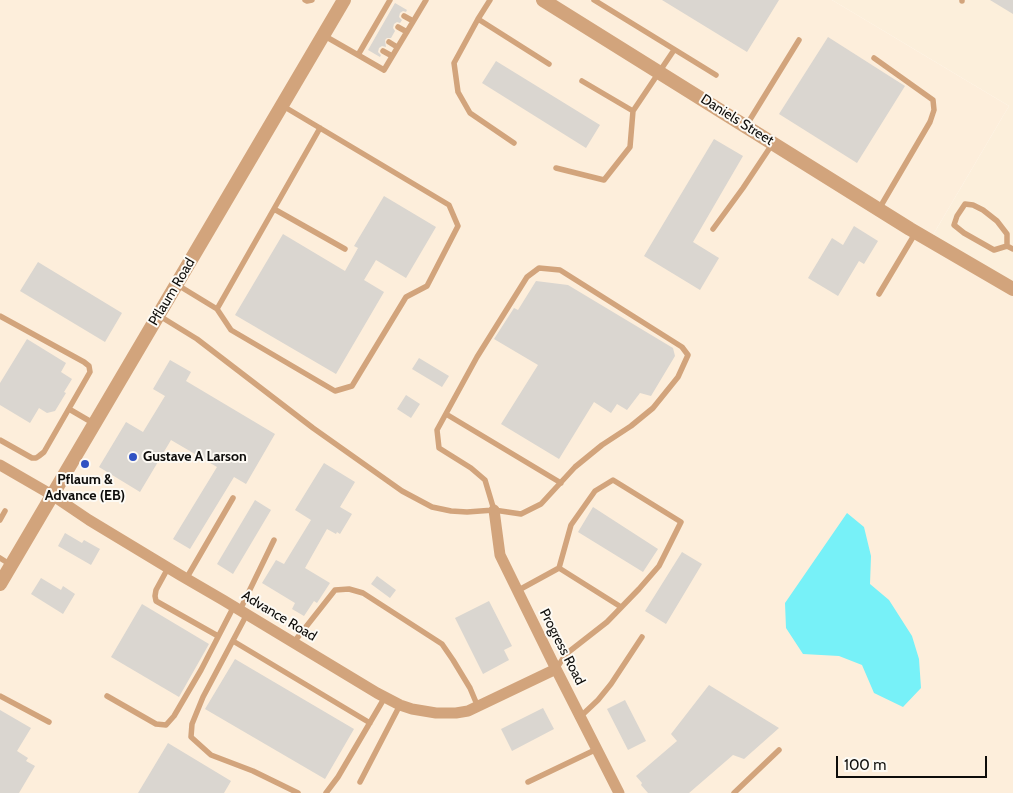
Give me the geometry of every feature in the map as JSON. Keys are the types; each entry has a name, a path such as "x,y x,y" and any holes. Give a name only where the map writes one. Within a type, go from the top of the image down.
{"street":[{"name":"Pflaum Road","path":"0,584 6,562 52,496 344,0"},
{"name":"Daniels Street","path":"543,0 878,209 1013,289"},
{"name":"Advance Road","path":"0,465 186,579 400,705 412,709 442,713 468,711 556,669"},
{"name":"Progress Road","path":"494,510 500,555 619,793"}],"lane":[{"path":"305,0 312,0"},
{"path":"358,55 369,43 389,8 390,0"},
{"path":"323,35 384,70 426,0"},
{"path":"490,0 454,63 458,92 470,113 514,143"},
{"path":"594,0 716,75"},
{"path":"404,16 413,21"},
{"path":"478,19 550,64"},
{"path":"398,26 406,32"},
{"path":"746,126 799,40"},
{"path":"389,42 397,47"},
{"path":"556,168 604,180 630,148 633,110 674,50"},
{"path":"383,51 392,56"},
{"path":"874,58 933,100 934,110 930,122 878,209"},
{"path":"582,81 633,110"},
{"path":"176,284 217,309 231,330 335,391 352,386 406,297 427,286 458,226 449,205 282,106"},
{"path":"217,309 320,128"},
{"path":"714,229 773,143"},
{"path":"965,204 973,205 983,210 997,221 1007,234 1010,248 994,250 954,225 957,216 965,204"},
{"path":"274,209 345,249"},
{"path":"879,294 916,232"},
{"path":"158,315 197,339 313,428 402,492 432,507 467,512 494,510 521,514 541,504 575,467 653,408 678,377 688,355 682,347 560,270 539,268 527,277 477,357 437,430 439,448 471,468 485,480 494,510"},
{"path":"0,316 84,362 89,366 90,372 44,452 36,458 32,458 0,440"},
{"path":"69,409 94,423"},
{"path":"446,414 561,483"},
{"path":"517,591 559,568 571,525 595,491 613,480 681,522 659,566 607,622 566,654 556,669"},
{"path":"186,579 233,498"},
{"path":"0,520 5,511"},
{"path":"274,540 240,610 232,641 203,697 192,724 191,737 211,755 253,771 298,793"},
{"path":"168,568 156,590 156,601 218,636"},
{"path":"559,568 621,607"},
{"path":"294,642 335,590 349,589 363,594 442,644 454,660 470,688 478,707"},
{"path":"107,696 156,724 166,725 174,716 218,636 240,610"},
{"path":"580,717 611,684 642,636"},
{"path":"232,641 370,723"},
{"path":"0,696 49,722"},
{"path":"326,793 338,777 385,697"},
{"path":"360,782 400,705"},
{"path":"528,782 597,749"},
{"path":"734,793 779,750"}],"shaded area":[{"path":"0,0 832,0 1009,106 930,240 1013,289 1013,793 0,793"},
{"path":"832,0 1013,0 1013,289 930,240 1009,106"}],"water":[{"path":"847,513 864,527 871,556 870,584 889,600 912,636 919,659 921,688 903,707 874,693 862,665 839,656 803,654 786,628 785,603"}],"building":[{"path":"662,0 779,0 747,52"},
{"path":"990,0 1013,0 1013,14"},
{"path":"395,3 407,10 400,13 399,17 402,20 400,23 394,24 393,28 395,31 391,38 385,40 386,47 382,46 379,48 380,57 368,50"},
{"path":"828,37 905,86 857,163 779,114"},
{"path":"496,61 600,125 586,148 482,83"},
{"path":"714,139 743,156 693,242 719,258 700,290 644,256"},
{"path":"384,196 436,227 406,278 376,260 364,280 384,292 336,374 235,315 283,234 345,271 358,248 354,246"},
{"path":"854,226 878,241 864,264 859,261 838,296 808,278 832,238 843,245"},
{"path":"38,262 122,313 105,342 20,291"},
{"path":"536,281 568,285 673,348 675,356 651,396 640,393 627,410 617,404 611,413 594,402 559,459 501,424 538,365 494,339 514,308 518,310"},
{"path":"27,339 66,363 61,372 72,379 55,411 47,413 39,408 30,423 0,405 0,383"},
{"path":"419,358 449,376 442,387 412,369"},
{"path":"170,360 191,372 186,381 275,434 246,484 234,477 190,549 173,539 217,467 171,440 140,492 99,467 126,422 143,432 165,396 153,389"},
{"path":"406,395 420,404 411,418 397,409"},
{"path":"324,463 355,482 340,507 352,514 340,534 327,529 305,568 330,583 317,603 314,601 304,616 292,609 295,603 262,583 276,560 284,564 311,520 295,510"},
{"path":"255,500 271,510 233,574 217,564"},
{"path":"593,507 658,549 643,572 578,532"},
{"path":"65,533 82,543 84,540 100,549 91,565 58,546"},
{"path":"682,552 702,564 666,624 645,611"},
{"path":"377,576 396,590 390,598 371,584"},
{"path":"41,578 61,590 63,586 75,594 63,614 31,594"},
{"path":"489,601 512,646 504,650 509,660 483,674 455,618"},
{"path":"142,604 209,644 179,697 111,657"},
{"path":"235,659 354,729 325,779 205,709"},
{"path":"709,685 779,728 744,759 733,755 689,793 648,793 636,776 677,741 671,734"},
{"path":"625,700 646,741 628,750 607,709"},
{"path":"543,708 554,729 512,751 501,729"},
{"path":"0,710 31,728 17,751 28,758 26,761 35,766 19,793 0,793"},
{"path":"168,743 231,781 224,793 138,793"}],"place":[{"name":"Gustave A Larson","path":"133,457"},
{"name":"Pflaum & Advance (EB)","path":"85,464"}]}
